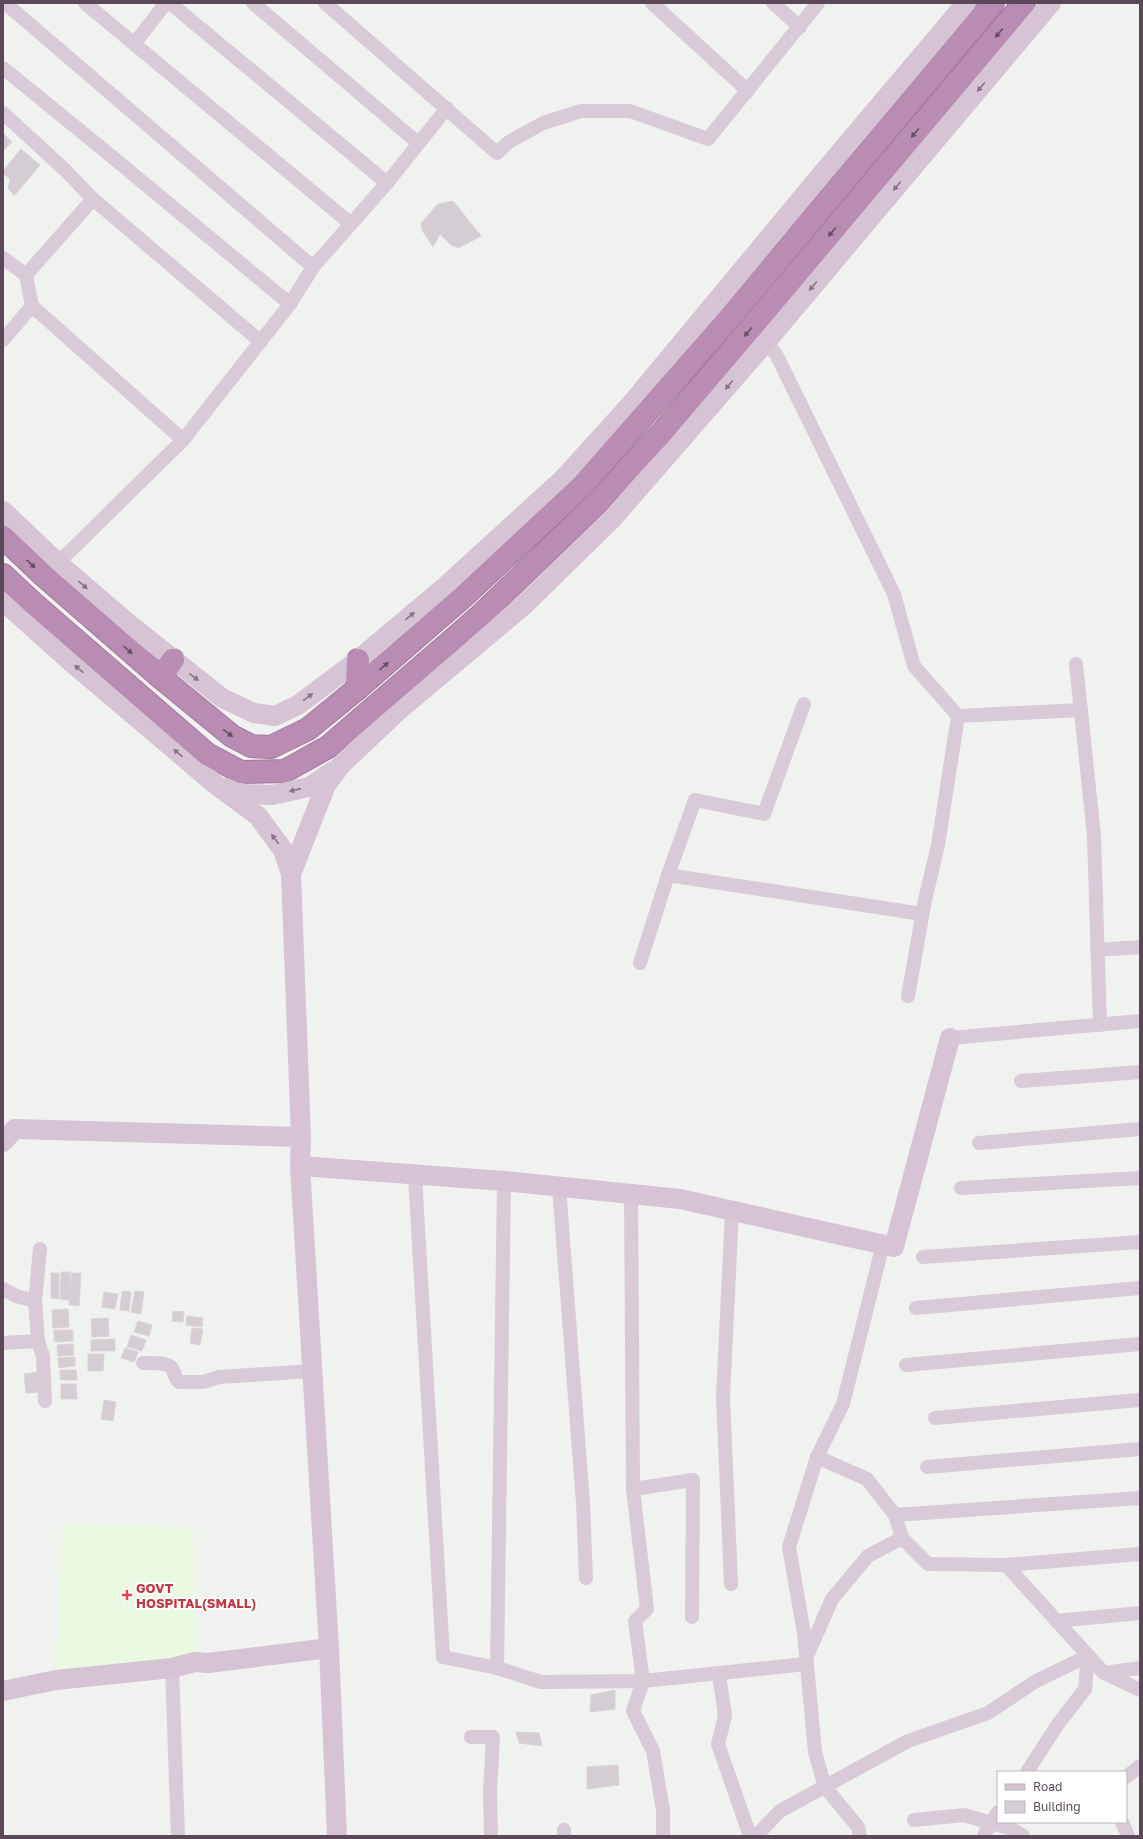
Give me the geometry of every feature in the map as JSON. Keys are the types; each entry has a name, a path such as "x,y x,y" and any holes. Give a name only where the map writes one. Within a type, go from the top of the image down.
{"highway":[{"path":"3,537 44,576 160,677 232,736 251,746 271,746 308,728 357,689 463,597 582,486 733,314 993,3"},
{"path":"3,575 33,603 207,754 241,772 285,771 328,747 483,613 598,503 664,430 734,348 1024,3"},
{"path":"160,677 173,660"},
{"path":"357,689 358,660"}],"main road":[{"path":"3,511 58,563 128,624 222,698 254,713 275,716 298,705 358,660 447,585 564,478 632,403 966,3"},
{"path":"215,784 244,794 272,795 309,787 341,765 399,710 523,606 566,566 613,518 766,342 1051,3"},
{"path":"3,601 70,661 215,784 258,816 283,850 291,874 301,1136 300,1166 329,1648 337,1836"},
{"path":"291,874 326,785 341,765"},
{"path":"300,1166 415,1176 504,1181 680,1199 894,1247 950,1038"},
{"path":"3,1142 15,1129 301,1136"},
{"path":"3,1691 56,1680 172,1668 195,1662 208,1663 329,1648"}],"street":[{"path":"5,3 313,267"},
{"path":"85,3 351,224"},
{"path":"134,44 166,3"},
{"path":"170,3 387,183"},
{"path":"253,3 418,143"},
{"path":"325,3 497,153 509,142 543,123 581,111 630,111 708,140 818,3"},
{"path":"652,3 748,91"},
{"path":"773,3 800,27"},
{"path":"3,68 106,151 290,304"},
{"path":"58,563 183,440 290,304 313,267 387,183 447,108"},
{"path":"3,113 65,170 93,199 261,342"},
{"path":"26,275 93,199"},
{"path":"3,258 26,275 32,306 183,440"},
{"path":"3,340 32,306"},
{"path":"766,342 776,354 894,594 914,666 958,716"},
{"path":"1076,664 1094,836 1100,1025"},
{"path":"640,963 668,875 695,800 764,814 804,704"},
{"path":"958,716 1081,710"},
{"path":"908,996 922,914 938,845 958,716"},
{"path":"668,875 922,914"},
{"path":"1098,950 1140,948"},
{"path":"950,1038 1140,1022"},
{"path":"1021,1082 1140,1072"},
{"path":"979,1143 1140,1129"},
{"path":"415,1176 443,1657 497,1668 541,1682 643,1681 719,1674 806,1662"},
{"path":"961,1188 1140,1178"},
{"path":"497,1668 504,1181"},
{"path":"559,1187 586,1578"},
{"path":"631,1194 633,1489 646,1609 635,1621 643,1681 634,1711 653,1751 663,1810 663,1836"},
{"path":"731,1584 723,1397 732,1211"},
{"path":"923,1257 1140,1242"},
{"path":"860,1836 858,1827 824,1787 815,1752 804,1633 789,1546 817,1457 843,1404 883,1244"},
{"path":"40,1249 35,1301 38,1341 43,1356 46,1401"},
{"path":"916,1308 1140,1288"},
{"path":"3,1289 16,1296 35,1301"},
{"path":"3,1343 38,1341"},
{"path":"906,1365 1140,1344"},
{"path":"143,1363 168,1365 173,1370 174,1377 179,1382 202,1382 219,1377 313,1371"},
{"path":"935,1418 1140,1400"},
{"path":"927,1467 1140,1450"},
{"path":"817,1457 867,1479 895,1515 902,1538 928,1564 1006,1565 1140,1554"},
{"path":"633,1489 693,1480 692,1617"},
{"path":"895,1515 1140,1498"},
{"path":"806,1662 832,1599 868,1556 902,1538"},
{"path":"1006,1565 1104,1673 1140,1690"},
{"path":"1056,1621 1140,1613"},
{"path":"1028,1771 1058,1724 1085,1688 1088,1656"},
{"path":"756,1836 780,1811 908,1741 988,1713 1036,1681 1088,1656"},
{"path":"172,1668 178,1836"},
{"path":"1104,1673 1140,1668"},
{"path":"719,1674 725,1716 718,1744 750,1836"},
{"path":"471,1737 493,1737 490,1791 491,1836"},
{"path":"1127,1776 1140,1766"},
{"path":"914,1820 964,1815 994,1817 984,1836"},
{"path":"1003,1823 1023,1836"},
{"path":"1122,1823 1128,1836"}],"shaded area":[{"name":"GOVT HOSPITAL(SMALL)","path":"63,1524 193,1528 195,1662 56,1680"}],"building":[{"path":"3,133 12,142 3,151"},
{"path":"21,149 40,165 14,196 8,188 10,179 3,173 3,171"},
{"path":"453,201 481,236 459,248 451,245 440,234 433,247 422,230 421,223 438,204"},
{"path":"61,1272 70,1272 69,1300 60,1299"},
{"path":"51,1273 59,1273 59,1299 51,1298"},
{"path":"71,1273 81,1273 79,1306 69,1305"},
{"path":"122,1291 131,1292 129,1311 120,1310"},
{"path":"135,1291 144,1292 141,1314 131,1312"},
{"path":"104,1292 118,1294 115,1309 102,1307"},
{"path":"68,1309 69,1327 53,1328 52,1310"},
{"path":"173,1311 184,1312 183,1322 172,1321"},
{"path":"187,1316 203,1318 202,1327 186,1325"},
{"path":"108,1318 109,1336 92,1337 91,1319"},
{"path":"138,1321 152,1325 149,1336 134,1332"},
{"path":"192,1328 203,1329 200,1345 190,1343"},
{"path":"54,1330 73,1330 73,1341 54,1342"},
{"path":"131,1335 146,1340 142,1351 127,1347"},
{"path":"115,1339 115,1351 91,1351 91,1340"},
{"path":"73,1344 74,1355 58,1356 57,1345"},
{"path":"125,1348 138,1352 134,1362 121,1358"},
{"path":"88,1354 104,1354 103,1371 88,1371"},
{"path":"75,1357 75,1366 59,1368 58,1358"},
{"path":"60,1370 76,1370 77,1380 60,1380"},
{"path":"39,1372 41,1392 26,1393 24,1374"},
{"path":"61,1384 76,1384 77,1399 61,1399"},
{"path":"104,1400 116,1402 113,1421 101,1419"},
{"path":"615,1690 615,1709 590,1712 591,1695"},
{"path":"516,1732 539,1733 542,1746 519,1743"},
{"path":"618,1765 619,1785 587,1789 587,1767"}],"place":[{"name":"GOVT HOSPITAL(SMALL)","path":"127,1595"}]}
